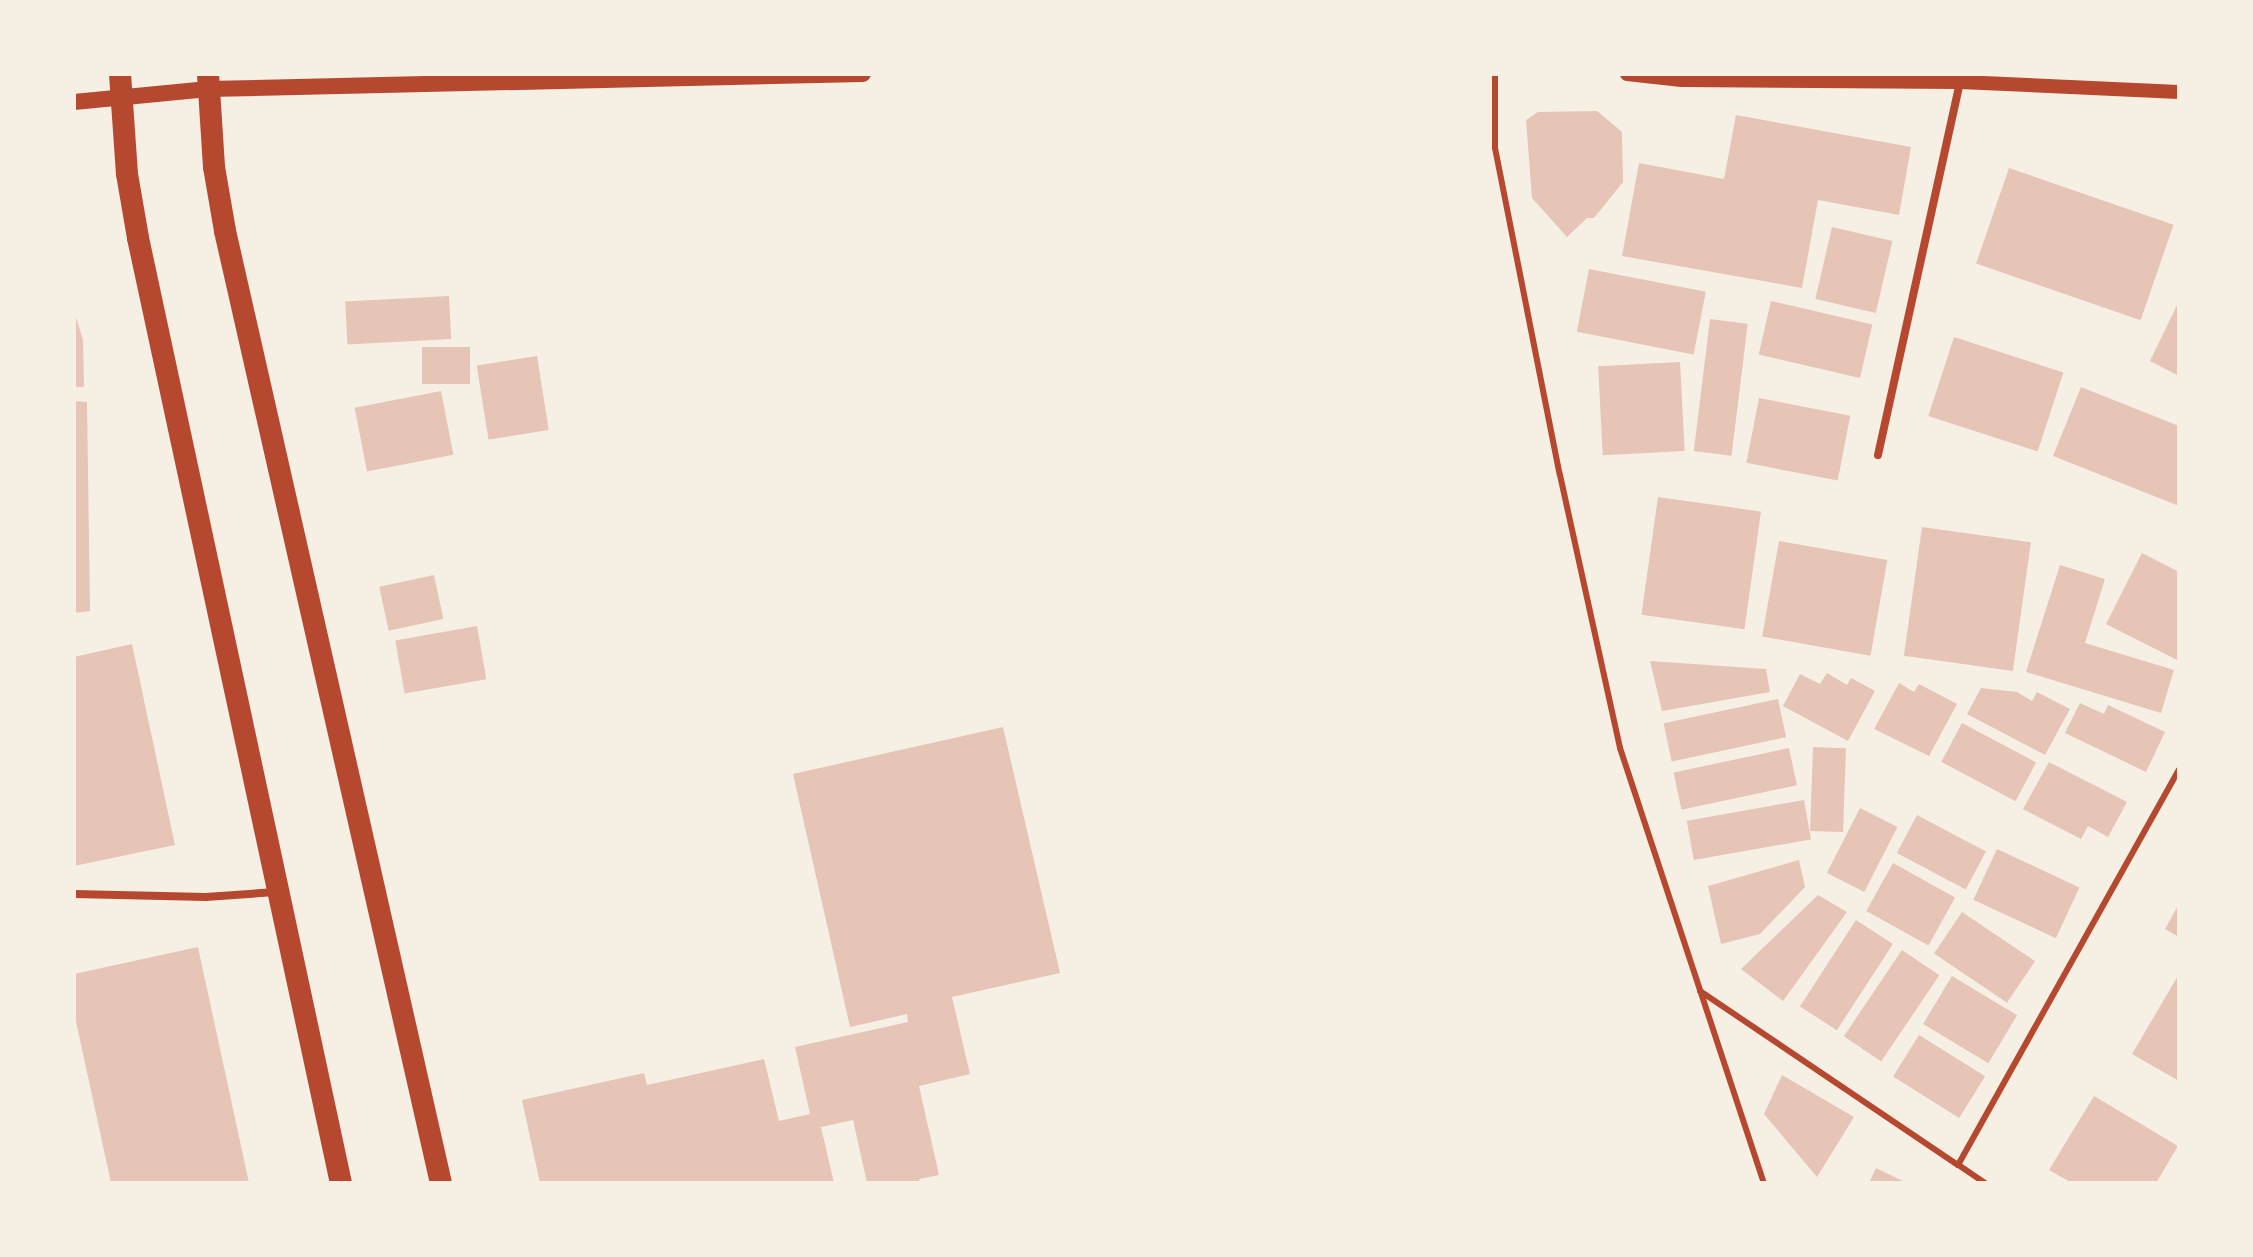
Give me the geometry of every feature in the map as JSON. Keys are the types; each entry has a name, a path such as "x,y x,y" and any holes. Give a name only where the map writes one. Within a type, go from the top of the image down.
{"highway":[{"path":"208,81 214,167 225,231 441,1183"},
{"path":"120,85 127,174 138,238 276,892 341,1183"}],"main road":[{"path":"74,102 120,85 208,81 863,74"}],"street":[{"path":"1627,74 1682,80 1960,82 2179,92"},
{"path":"1878,455 1960,82"},
{"path":"74,894 206,897 276,892"}],"lane":[{"path":"1495,74 1495,148 1617,733 1764,1183"},
{"path":"1958,1165 2149,829 2179,769"},
{"path":"1700,991 1985,1183"}],"building":[{"path":"1597,111 1622,132 1623,182 1594,218 1587,218 1567,237 1532,198 1526,120 1538,112"},
{"path":"1736,115 1911,147 1899,215 1818,200 1802,288 1622,256 1639,163 1724,179"},
{"path":"2009,168 2174,225 2141,320 1976,263"},
{"path":"1832,227 1892,241 1876,313 1815,299"},
{"path":"1589,269 1706,292 1694,355 1577,332"},
{"path":"449,296 451,339 347,344 345,301"},
{"path":"1771,301 1872,324 1860,378 1759,355"},
{"path":"2179,301 2179,376 2150,361"},
{"path":"74,311 83,340 84,387 74,387"},
{"path":"1710,319 1748,324 1732,456 1694,451"},
{"path":"1954,337 2063,373 2038,451 1928,416"},
{"path":"422,347 470,347 470,384 422,384"},
{"path":"537,356 549,430 488,440 477,366"},
{"path":"1680,362 1685,451 1603,455 1598,366"},
{"path":"2081,387 2179,426 2179,506 2053,456"},
{"path":"441,391 453,455 367,472 355,408"},
{"path":"1759,398 1850,416 1838,481 1746,463"},
{"path":"74,401 87,402 90,611 74,613"},
{"path":"1658,497 1761,511 1744,629 1641,615"},
{"path":"1922,527 2031,542 2013,671 1904,656"},
{"path":"1779,541 1887,560 1870,656 1762,637"},
{"path":"2142,553 2179,572 2179,661 2106,624"},
{"path":"2060,565 2105,579 2085,643 2174,670 2161,713 2026,672"},
{"path":"434,575 443,619 389,631 379,587"},
{"path":"477,626 486,679 405,694 395,640"},
{"path":"132,644 175,845 74,866 74,657"},
{"path":"1650,661 1766,669 1770,692 1662,711"},
{"path":"1827,673 1847,685 1851,678 1875,691 1848,741 1783,706 1800,674 1820,684"},
{"path":"1899,683 1914,692 1919,684 1957,704 1929,756 1874,729"},
{"path":"1981,688 2017,692 2032,701 2037,692 2070,709 2045,755 1967,714"},
{"path":"1778,699 1786,737 1672,761 1664,723"},
{"path":"2080,703 2104,714 2108,705 2165,732 2146,772 2065,733"},
{"path":"1962,723 2036,762 2016,801 1941,762"},
{"path":"1003,727 1060,973 952,997 970,1074 919,1086 939,1175 919,1179 920,1183 867,1183 853,1120 821,1127 834,1183 540,1183 522,1100 644,1073 647,1085 764,1059 779,1121 810,1114 795,1047 908,1022 907,1014 850,1027 793,774"},
{"path":"1813,747 1846,748 1843,832 1810,831"},
{"path":"1789,748 1797,785 1681,810 1674,773"},
{"path":"2049,762 2127,802 2108,837 2088,826 2081,839 2023,809"},
{"path":"1804,800 1811,839 1694,860 1687,821"},
{"path":"1860,808 1897,827 1864,892 1827,873"},
{"path":"1917,815 1986,852 1966,890 1897,853"},
{"path":"1997,849 2079,887 2056,938 1973,900"},
{"path":"1799,860 1805,887 1760,934 1721,944 1708,886"},
{"path":"1893,863 1955,897 1928,946 1866,911"},
{"path":"1818,895 1847,912 1783,1001 1741,969"},
{"path":"2179,904 2179,937 2165,929"},
{"path":"1962,912 2035,961 2007,1003 1934,953"},
{"path":"1856,920 1893,944 1837,1030 1800,1006"},
{"path":"198,947 249,1183 111,1183 74,1012 74,974"},
{"path":"1902,950 1939,975 1881,1061 1844,1036"},
{"path":"2179,974 2179,1081 2132,1054"},
{"path":"1952,976 2017,1015 1988,1063 1923,1024"},
{"path":"1919,1035 1985,1076 1959,1118 1893,1077"},
{"path":"1782,1075 1854,1117 1817,1177 1764,1114"},
{"path":"2094,1096 2178,1146 2156,1183 2072,1183 2049,1170"},
{"path":"1876,1168 1907,1183 1869,1183"}]}
